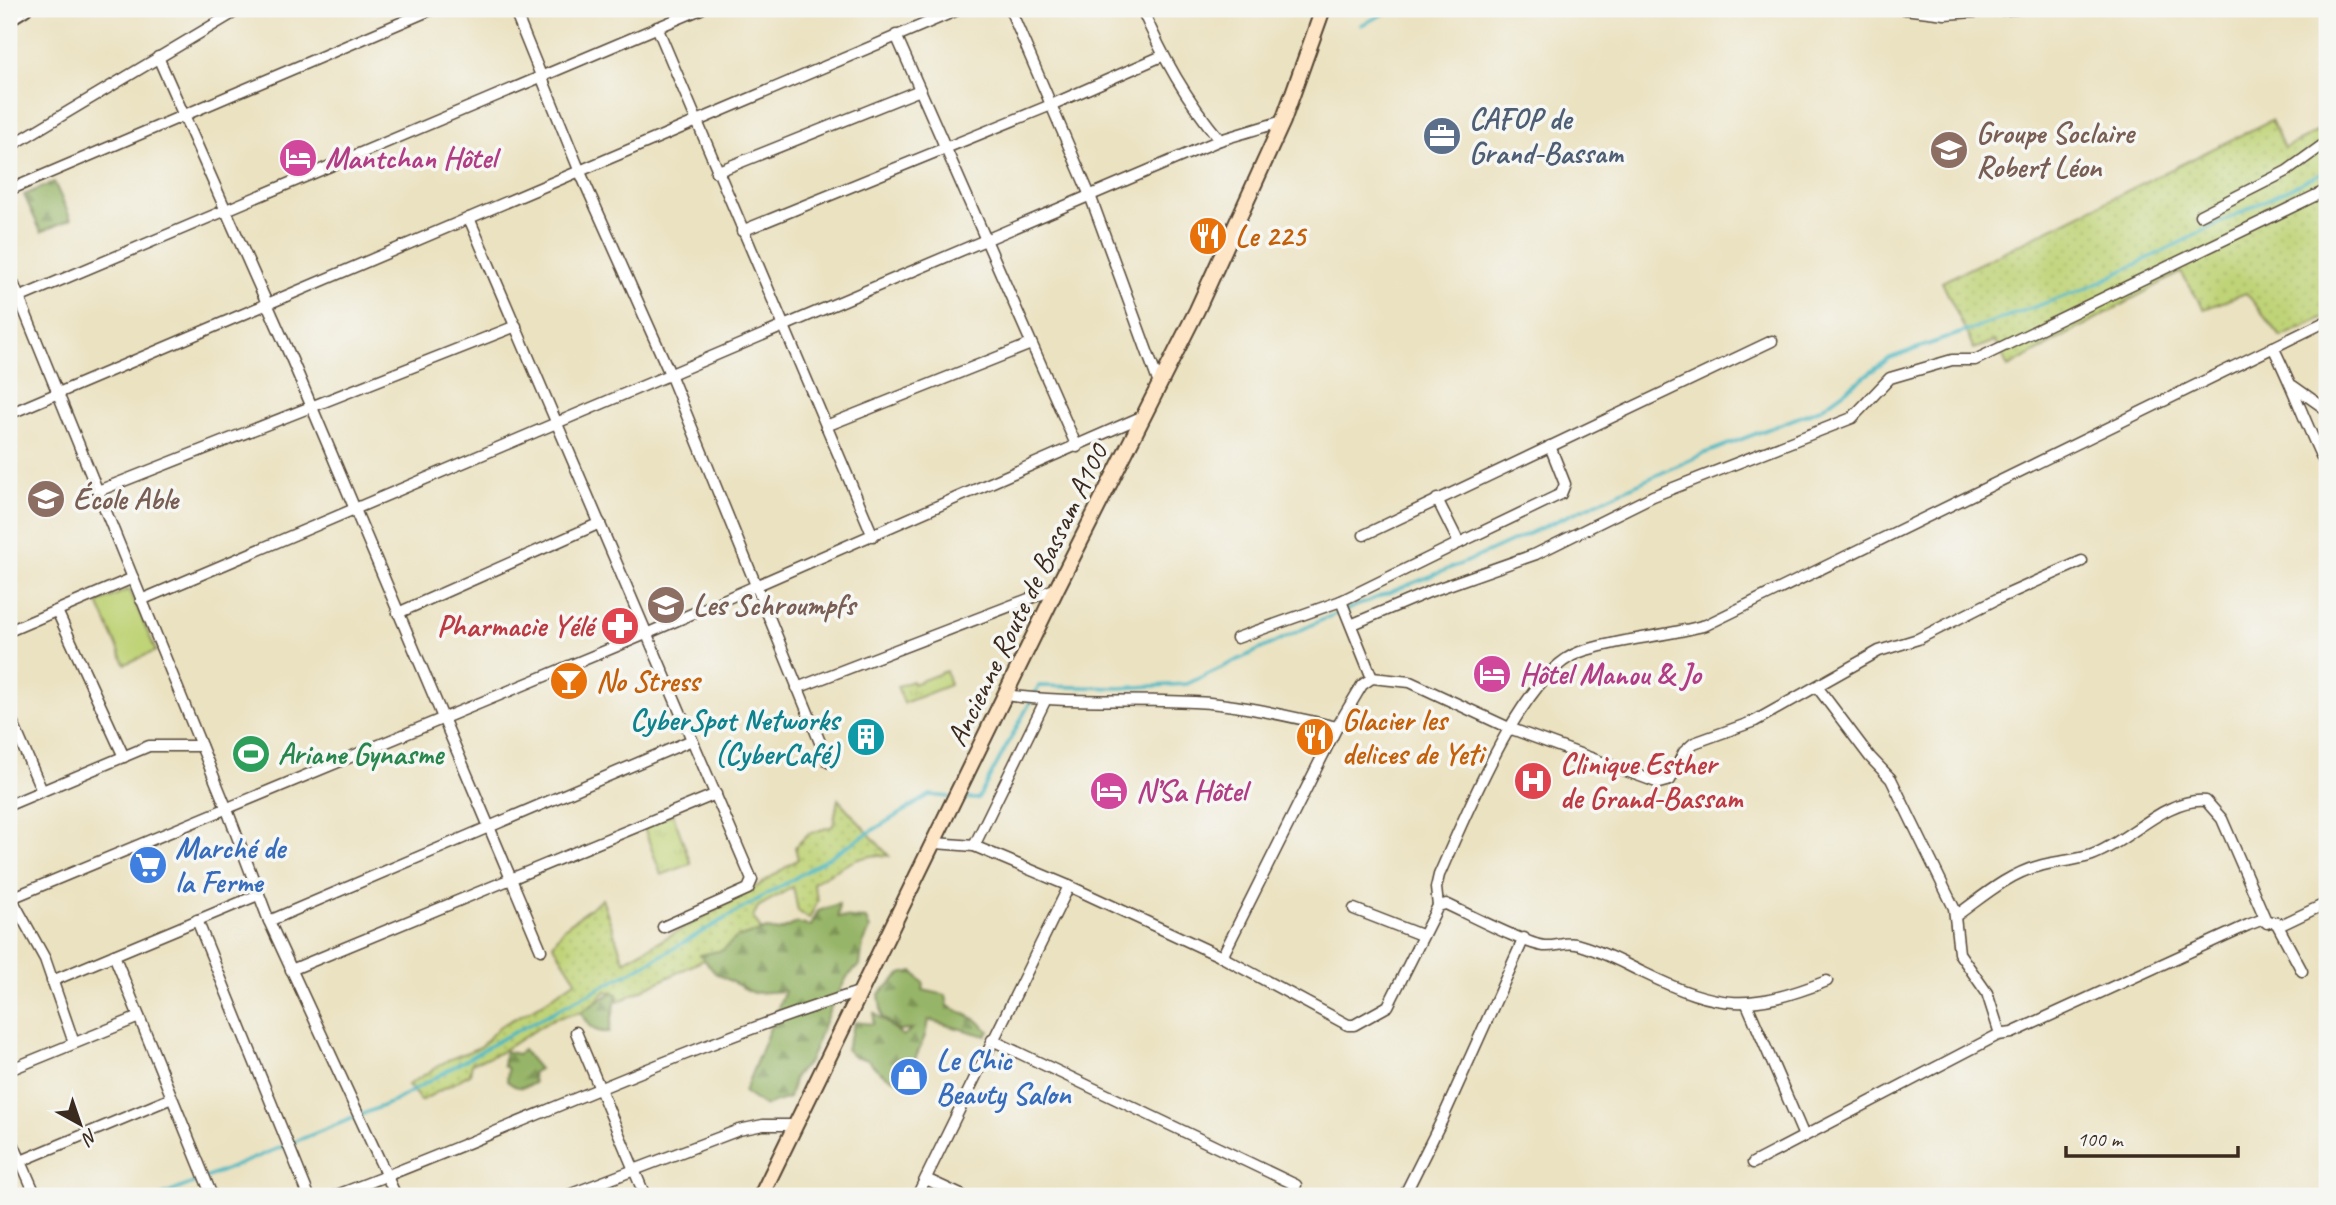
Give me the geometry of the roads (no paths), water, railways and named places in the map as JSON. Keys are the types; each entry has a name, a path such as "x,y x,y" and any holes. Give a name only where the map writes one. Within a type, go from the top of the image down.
{"main road":[{"name":"Ancienne Route de Bassam A100","path":"761,1196 935,843 1057,587 1232,236 1283,121 1323,9"}],"street":[{"path":"9,19 25,9"},
{"path":"9,147 240,9"},
{"path":"9,190 433,9"},
{"path":"514,9 543,75 580,172 670,374 828,762"},
{"path":"14,300 701,9"},
{"path":"9,414 960,9"},
{"path":"1010,9 1091,198 1159,384"},
{"path":"1142,9 1162,56 1189,103 1220,141"},
{"path":"1904,9 1945,14 2017,9"},
{"path":"657,27 716,172 786,327 873,536"},
{"path":"896,35 1077,447"},
{"path":"742,231 1051,105 1162,56"},
{"path":"158,57 226,208 541,950"},
{"path":"716,172 920,90"},
{"path":"141,600 1220,141 1283,121"},
{"path":"2200,215 2287,171 2327,142"},
{"path":"1353,624 1431,591 1536,554 1653,496 1853,418 1890,378 1952,360 1975,360 2327,190"},
{"path":"469,218 559,423 752,884 748,889 663,927"},
{"path":"9,273 14,300 58,393 226,807 258,895 396,1196"},
{"path":"935,843 974,846 1069,886 1222,957 1348,1025 1354,1025 1388,1006 1421,935 1438,906 1436,888 1439,875 1509,728 1538,685 1577,653 1633,639 1671,636 1706,625 2327,321"},
{"path":"97,491 516,326"},
{"path":"1364,535 1772,341"},
{"path":"826,426 1031,344"},
{"path":"2273,347 2293,386 2297,407 2327,468"},
{"path":"2293,386 2327,410"},
{"path":"74,1043 38,943 9,897 646,634 1141,417"},
{"path":"1237,638 1341,601 1561,494 1565,484 1550,446"},
{"path":"1437,499 1459,543"},
{"path":"398,614 600,523"},
{"path":"1222,957 1337,727 1362,685 1372,678 1410,682 1509,728 1659,783 1670,780 1684,752 1694,743 1755,721 1818,688 1879,651 1918,639 1997,599 2082,561"},
{"path":"9,631 133,578"},
{"path":"797,688 1057,587"},
{"path":"1341,601 1353,624 1372,678"},
{"path":"57,611 124,757"},
{"path":"1818,688 1863,749 1891,779 1957,915 1959,953 1987,993 2000,1034"},
{"path":"1005,695 1045,701 1193,702 1240,707 1337,727"},
{"path":"974,846 1045,701"},
{"path":"9,714 12,733 41,790"},
{"path":"269,921 692,740"},
{"path":"9,805 158,744 201,746"},
{"path":"291,970 716,793"},
{"path":"1957,915 2001,883 2036,867 2092,855 2176,807 2195,800 2206,801 2222,819 2272,923 2302,971"},
{"path":"917,1196 1069,886"},
{"path":"52,981 258,895"},
{"path":"1753,1163 2000,1034 2012,1033 2248,925 2261,920 2272,923 2327,903"},
{"path":"1438,906 1446,904 1544,946 1574,944 1613,958 1675,988 1719,1002 1747,1004 1780,999 1826,981"},
{"path":"1354,909 1421,935"},
{"path":"197,920 309,1196"},
{"path":"1404,1196 1442,1120 1524,938"},
{"path":"114,955 212,1196"},
{"path":"334,1196 600,1088 807,1008 863,991"},
{"path":"1747,1004 1804,1136"},
{"path":"9,1070 139,1017"},
{"path":"576,1032 645,1196"},
{"path":"992,1040 1296,1185 1291,1196"},
{"path":"9,1166 172,1098"},
{"path":"566,1196 739,1130 763,1125 796,1125"},
{"path":"9,1134 36,1196"},
{"path":"926,1179 963,1196"}],"waterway":[{"path":"1361,25 1394,9"},
{"path":"961,798 978,799 1039,686 1120,688 1187,684 1326,618 1473,559 1703,454 1820,409 1890,358 2088,288 2327,170"},
{"path":"161,1196 395,1101 505,1037 650,962 795,878 930,795 949,797"}],"place":[{"name":"CAFOP de Grand-Bassam","path":"1442,136"},
{"name":"Groupe Soclaire Robert Léon","path":"1949,150"},
{"name":"Mantchan Hôtel","path":"298,158"},
{"name":"Le 225","path":"1208,236"},
{"name":"École Able","path":"46,499"},
{"name":"Les Schroumpfs","path":"666,605"},
{"name":"Pharmacie Yélé","path":"620,626"},
{"name":"Hôtel Manou & Jo","path":"1492,674"},
{"name":"No Stress","path":"569,681"},
{"name":"CyberSpot Networks (CyberCafé)","path":"866,737"},
{"name":"Glacier les delices de Yeti","path":"1315,737"},
{"name":"Ariane Gynasme","path":"251,754"},
{"name":"Clinique Esther de Grand-Bassam","path":"1533,781"},
{"name":"N’Sa Hôtel","path":"1109,791"},
{"name":"Marché de la Ferme","path":"148,865"},
{"name":"Le Chic Beauty Salon","path":"909,1077"}]}
